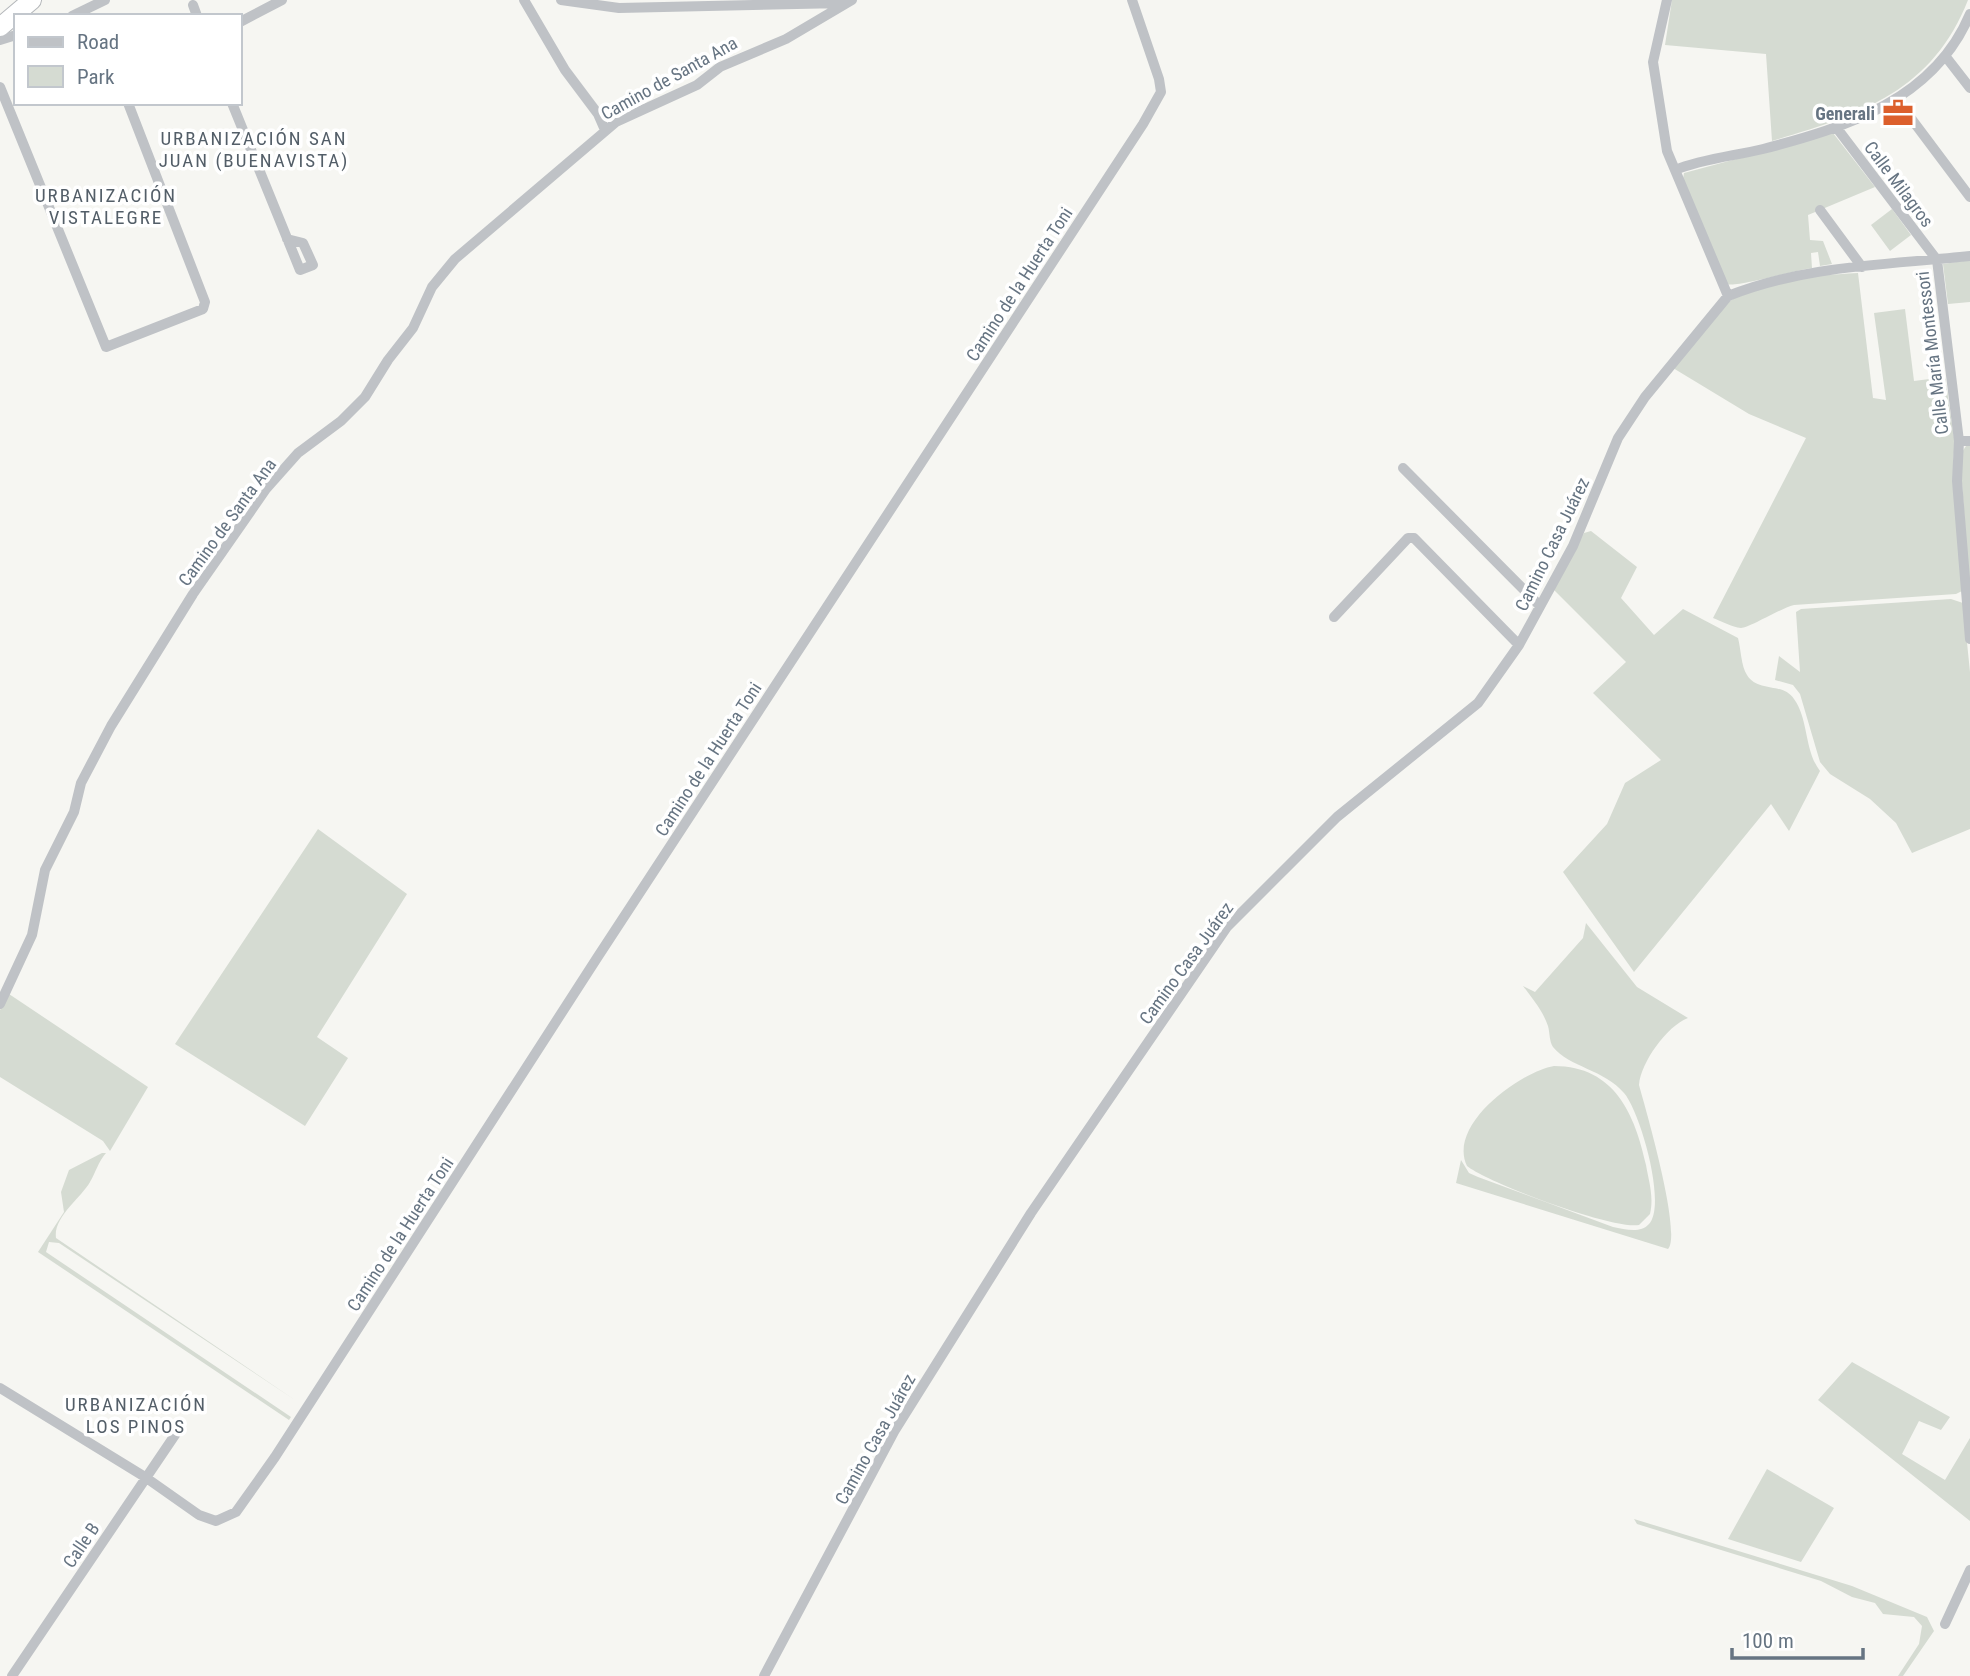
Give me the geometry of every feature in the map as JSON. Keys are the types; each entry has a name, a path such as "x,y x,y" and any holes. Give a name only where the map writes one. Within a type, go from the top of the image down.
{"highway":[{"path":"15,14 32,0"},
{"path":"0,27 14,15"}],"street":[{"path":"76,14 105,0"},
{"path":"242,21 282,0"},
{"path":"524,0 565,70 598,114 605,130"},
{"path":"561,0 619,8 833,5 851,1"},
{"name":"Camino de la Huerta Toni","path":"145,1477 199,1515 216,1521 225,1520 236,1512 275,1457 597,958 1143,124 1161,92 1132,0"},
{"path":"1667,0 1653,62 1665,140 1728,296"},
{"name":"Camino de Santa Ana","path":"0,1004 24,957 45,870 74,812 81,783 111,726 222,551 266,489 298,453 341,421 365,397 388,360 413,328 432,287 456,259 616,122 697,85 720,66 786,39 851,1"},
{"path":"192,5 196,14"},
{"path":"1675,170 1836,127 1868,116 1898,101 1946,57 1970,14"},
{"path":"1946,57 1970,88"},
{"path":"0,87 12,104 106,347 203,309 205,302 129,105"},
{"path":"1898,101 1970,197"},
{"path":"233,105 287,239"},
{"name":"Calle Milagros","path":"1836,127 1937,260"},
{"path":"1820,210 1862,267"},
{"name":"Camino Casa Juárez","path":"764,1676 895,1430 1031,1213 1227,927 1337,817 1478,704 1519,645 1573,546 1618,438 1645,397 1728,296 1773,279 1814,271 1970,256"},
{"name":"Calle María Montessori","path":"1937,260 1964,441 1956,481 1970,639"},
{"path":"1404,468 1540,606"},
{"path":"1334,617 1408,538 1413,538 1519,645"},
{"path":"0,1388 145,1477"},
{"name":"Calle B","path":"12,1676 177,1432"},
{"path":"1945,1624 1970,1570"}],"green space":[{"path":"1672,0 1968,0 1953,31 1934,57 1913,78 1863,109 1772,141 1766,54 1665,45"},
{"path":"1833,133 1875,187 1808,215 1810,240 1823,241 1832,264 1820,266 1818,252 1811,253 1812,268 1727,284 1683,179 1684,173"},
{"path":"1892,209 1911,235 1890,251 1871,225"},
{"path":"1970,260 1970,302 1948,304 1943,264"},
{"path":"1858,273 1873,398 1886,400 1874,313 1905,309 1914,381 1945,377 1955,444 1953,461 1962,591 1956,594 1794,605 1745,627 1730,625 1713,618 1806,438 1749,414 1673,368 1715,316 1744,292 1792,278"},
{"path":"1970,443 1970,596 1960,455"},
{"path":"1591,531 1637,567 1621,598 1654,635 1683,609 1738,638 1743,667 1752,681 1784,691 1799,707 1811,754 1820,771 1789,831 1771,804 1634,972 1563,872 1607,824 1625,783 1661,760 1593,693 1626,662 1554,590 1584,533"},
{"path":"1951,599 1963,603 1970,672 1970,829 1912,853 1896,823 1870,799 1830,774 1820,762 1800,694 1793,685 1775,680 1779,656 1800,672 1796,612 1801,609"},
{"path":"318,829 407,894 317,1037 348,1058 305,1126 175,1044"},
{"path":"1586,923 1637,987 1688,1018 1672,1029 1656,1046 1639,1085 1667,1197 1671,1239 1668,1249 1456,1183 1461,1160 1469,1173 1478,1177 1613,1227 1637,1230 1649,1224 1654,1214 1655,1198 1649,1158 1644,1137 1630,1103 1616,1085 1568,1059 1553,1047 1543,1015 1523,986 1535,992 1583,938"},
{"path":"9,994 148,1087 110,1151 103,1141 0,1077 0,1010"},
{"path":"1554,1066 1575,1068 1593,1074 1619,1097 1628,1112 1641,1146 1651,1196 1650,1214 1639,1225 1625,1225 1552,1204 1499,1183 1467,1166 1464,1150 1467,1134 1490,1103 1523,1078"},
{"path":"106,1153 90,1182 63,1215 56,1230 56,1238 295,1400 59,1243 49,1242 46,1252 291,1417 289,1420 38,1252 64,1212 61,1192 69,1170"},
{"path":"1852,1362 1950,1417 1941,1430 1919,1421 1902,1454 1945,1480 1970,1438 1970,1521 1818,1400"},
{"path":"1767,1469 1834,1508 1801,1562 1728,1539"},
{"path":"1634,1519 1852,1586 1927,1617 1934,1631 1903,1676 1898,1676 1919,1644 1922,1626 1914,1617 1883,1614 1875,1603 1852,1597 1821,1581 1637,1524"}],"place":[{"name":"Generali","path":"1898,113"}],"district":[{"name":"URBANIZACIÓN SAN JUAN (BUENAVISTA)","path":"254,149"},
{"name":"URBANIZACIÓN VISTALEGRE","path":"106,206"},
{"name":"URBANIZACIÓN LOS PINOS","path":"136,1415"}]}
